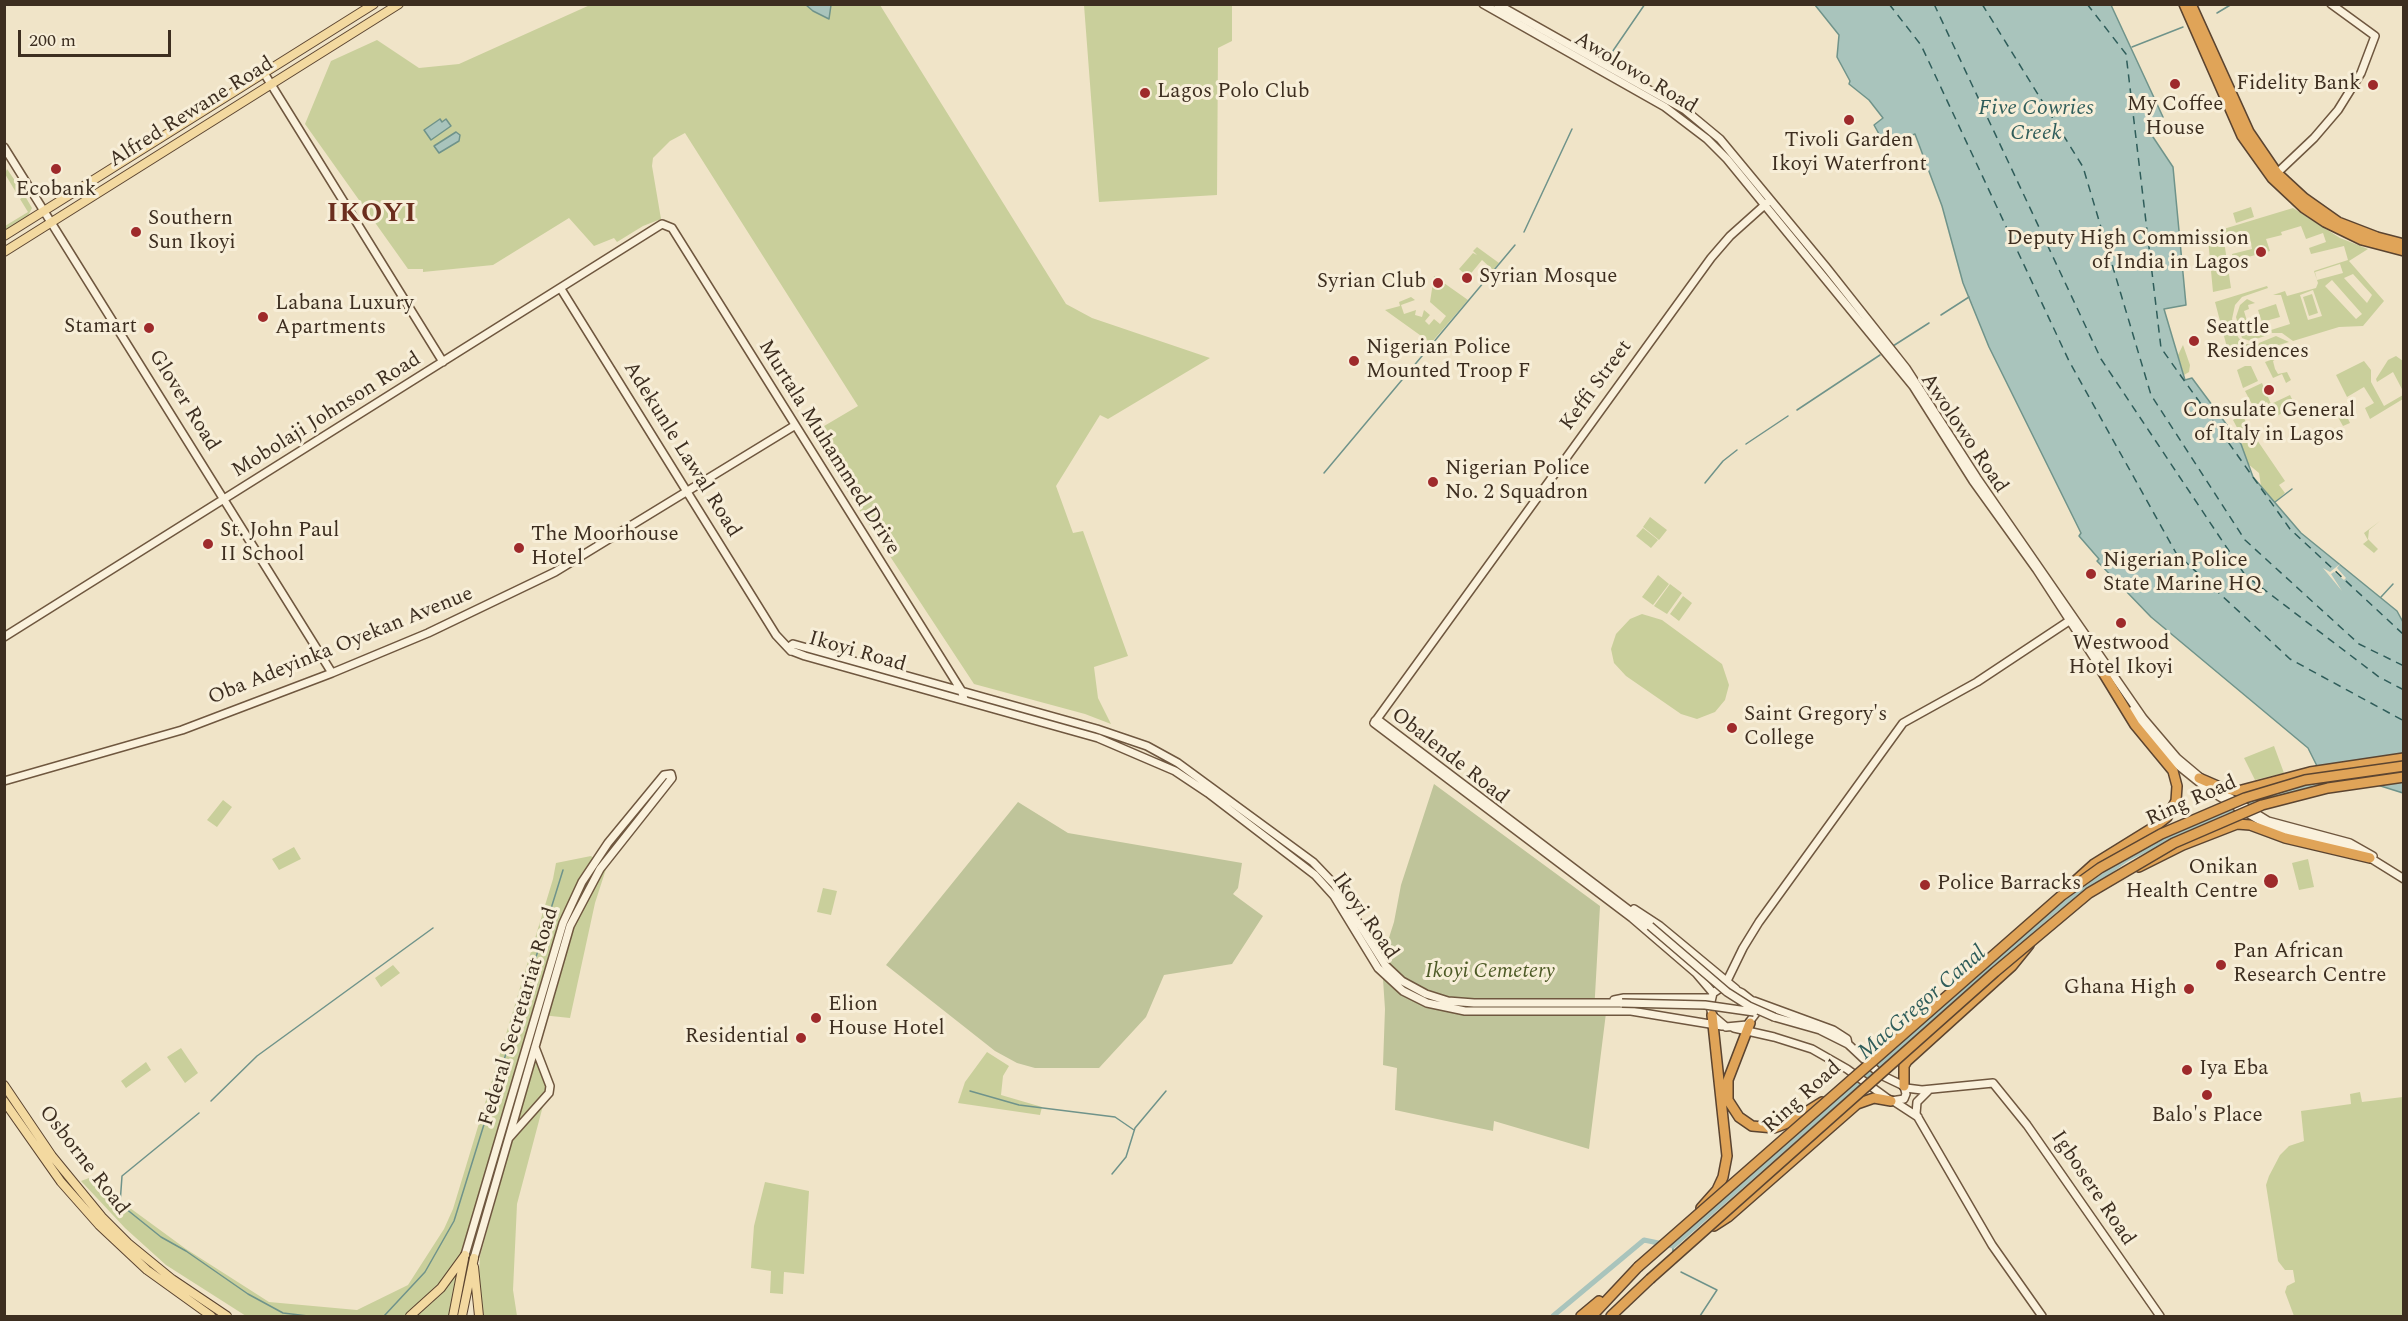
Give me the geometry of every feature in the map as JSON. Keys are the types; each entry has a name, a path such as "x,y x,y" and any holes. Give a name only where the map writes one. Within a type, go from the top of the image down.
{"highway":[{"path":"2184,4 2242,136 2297,202 2325,222 2362,240 2403,251"},
{"path":"2191,4 2248,132 2274,176 2338,222 2403,244"},
{"path":"2061,896 2080,875 2150,831 2168,816 2174,807 2177,793 2175,778 2169,765 2147,741 2116,697 2099,666"},
{"path":"2199,778 2229,790 2246,790 2338,766 2403,758"},
{"name":"Ring Road","path":"1592,1317 1638,1267 2061,896 2136,847 2244,798 2305,780 2403,766"},
{"name":"Ring Road","path":"1611,1317 1696,1236 2073,906 2112,879 2174,843 2262,805 2328,788 2403,777"},
{"path":"2112,879 2237,824 2250,825 2301,842 2370,858"},
{"path":"1905,1087 1905,1064 2012,966 2033,941"},
{"path":"1685,1225 1716,1190 1723,1177 1727,1143 1715,1022"},
{"path":"1748,1027 1728,1080 1728,1101 1739,1118 1752,1126 1766,1129 1782,1126 1829,1098"},
{"path":"1696,1236 1728,1217 1864,1100 1874,1098 1892,1101"},
{"path":"1581,1317 1622,1282"},
{"path":"1617,1317 1629,1299"}],"main road":[{"name":"Alfred Rewane Road","path":"4,236 374,4"},
{"name":"Alfred Rewane Road","path":"4,252 399,4"},
{"name":"Awolowo Road","path":"1484,4 1684,120 1727,159 1913,386 1973,481 2143,718 2177,758 2199,778 2253,815 2289,834 2342,846 2370,858 2403,879"},
{"name":"Awolowo Road","path":"1497,4 1685,110 1720,139 1917,384 2073,619 2099,666 2149,735 2166,755 2195,781 2228,799"},
{"path":"2274,176 2338,110 2361,73 2375,36 2331,4"},
{"path":"264,73 443,362"},
{"path":"163,138 168,150"},
{"name":"Glover Road","path":"4,147 332,673"},
{"path":"125,161 129,174"},
{"name":"Keffi Street","path":"1377,719 1700,272 1730,236 1770,200"},
{"name":"Mobolaji Johnson Road","path":"4,637 133,554 225,500 561,289 656,226 667,225"},
{"name":"Murtala Muhammed Drive","path":"667,225 672,228 962,690"},
{"name":"Adekunle Lawal Road","path":"561,289 779,640 792,648"},
{"name":"Oba Adeyinka Oyekan Avenue","path":"4,781 134,746 332,673 428,633 533,583 689,492 795,426"},
{"path":"1604,1003 1624,998 1712,995 1725,984 1759,922 1903,723 1977,682 2073,619"},
{"name":"Ikoyi Road","path":"792,648 962,690 1111,733 1147,746 1189,769 1294,847 1324,873 1338,890 1385,965 1417,990 1436,999 1462,1003 1622,1003 1723,1006 1774,1017"},
{"name":"Ikoyi Road","path":"792,648 1119,745 1153,759 1195,784 1315,875 1334,896 1371,958 1385,976 1403,991 1427,1003 1465,1011 1630,1011 1715,1022"},
{"path":"943,685 949,681 951,674"},
{"path":"962,690 964,699"},
{"name":"Obalende Road","path":"1712,995 1696,973 1632,918 1374,723 1377,719 1624,904 1727,992 1749,1006 1848,1044 1881,1075 1905,1087 1930,1090 1993,1083"},
{"name":"Federal Secretariat Road","path":"465,1255 563,923 582,882 598,857 664,775 671,774 672,778 614,849 584,895 567,935 474,1258"},
{"name":"Awolowo Road","path":"2253,815 2286,828 2349,843 2403,873"},
{"name":"Obalende Road","path":"1624,904 1660,926 1725,984 1753,1000"},
{"path":"1712,995 1715,1022 1734,1028 1748,1027 1825,1055 1918,1117"},
{"path":"1748,1027 1757,1009 1753,1000"},
{"path":"1753,1000 1833,1030 1847,1040 1848,1044"},
{"path":"508,1140 549,1093 550,1086 535,1047"},
{"name":"Igbosere Road","path":"1993,1083 2028,1125 2160,1317"},
{"name":"Osborne Road","path":"4,1085 51,1156 102,1217 141,1255 226,1317"},
{"path":"1892,1101 1904,1099 1905,1087"},
{"path":"1930,1090 1917,1102 1915,1108 1918,1117 1992,1245 2042,1317"},
{"name":"Osborne Road","path":"4,1101 62,1182 99,1225 147,1270 211,1317"},
{"path":"462,1317 465,1255"},
{"path":"453,1317 465,1272 474,1258"},
{"path":"410,1317 465,1272"},
{"path":"465,1272 479,1317"}],"green space":[{"path":"590,5 880,5 1066,304 1092,318 1210,358 1108,419 1100,415 1056,486 1073,533 1083,531 1128,656 1094,667 1098,698 1111,724 1085,714 974,684 828,462 831,459 814,432 858,406 685,133 670,141 653,158 652,166 661,219 643,226 617,242 614,238 594,246 569,218 493,265 423,272 423,269 408,269 305,124 331,61 377,40 419,68 459,64"},
{"name":"Lagos Polo Club","path":"1084,5 1232,5 1232,41 1218,48 1217,195 1099,202"},
{"path":"7,169 22,191 17,194 5,174"},
{"path":"25,196 32,208 28,216 5,231 5,226 28,212 20,199"},
{"path":"2251,207 2254,217 2236,223 2233,213"},
{"path":"2293,208 2340,238 2368,249 2349,261 2384,301 2363,326 2339,327 2293,341 2282,333 2272,333 2271,330 2290,324 2281,295 2273,295 2285,291 2287,296 2316,288 2318,283 2314,271 2348,260 2344,246 2311,254 2309,248 2326,242 2323,233 2306,239 2301,226 2281,232 2282,235 2266,239 2270,251 2237,260 2234,265 2232,254 2252,249 2250,238 2240,239 2241,245 2231,247 2225,234 2207,234","holes":["2340,264 2343,273 2317,280 2315,272","2353,274 2372,295 2367,303 2344,278","2332,280 2362,314 2356,319 2325,286","2313,290 2322,316 2308,320 2300,295"]},
{"path":"2208,239 2224,241 2231,288 2213,292"},
{"path":"1477,247 1499,263 1493,270 1482,260 1468,277 1459,269 1473,253 1477,255 1473,251"},
{"path":"1434,276 1468,300 1431,343 1385,310 1400,306 1399,302 1411,297 1415,300 1401,305 1404,314 1416,310 1415,315 1422,317 1424,310 1430,315 1425,321 1429,325 1434,319 1440,324 1446,316 1430,302"},
{"path":"2267,286 2268,288 2242,297 2235,305 2232,319 2238,337 2244,344 2254,344 2252,353 2233,358 2229,355 2215,302"},
{"path":"2312,294 2318,313 2309,316 2303,297"},
{"path":"2247,299 2255,303 2248,305 2249,309 2244,311 2249,328 2255,327 2257,334 2267,331 2268,335 2250,341 2242,338 2236,317 2240,305"},
{"path":"2276,304 2280,317 2262,322 2258,310"},
{"path":"2276,336 2289,342 2255,352 2259,343"},
{"path":"2183,345 2190,365 2189,372 2184,375 2178,355"},
{"path":"2396,356 2403,361 2403,391 2393,372 2377,382 2376,379 2388,360"},
{"path":"2279,357 2273,361 2275,369 2278,374 2287,372 2291,380 2286,383 2282,374 2273,378 2265,362"},
{"path":"2364,361 2371,370 2371,382 2384,406 2403,395 2403,399 2370,419 2365,408 2374,403 2364,387 2347,397 2336,375"},
{"path":"2251,366 2258,381 2243,388 2237,370"},
{"path":"2262,383 2271,404 2290,395 2293,401 2280,408 2282,413 2275,417 2267,402 2254,408 2245,391"},
{"path":"2342,406 2350,423 2343,426 2334,410"},
{"path":"2242,415 2253,434 2243,439 2233,420"},
{"path":"2255,437 2285,481 2279,485 2285,493 2275,502 2261,486 2259,473 2248,464 2241,444"},
{"path":"1650,517 1667,530 1659,540 1643,527"},
{"path":"2380,521 2369,530 2368,539 2378,549 2374,553 2363,544 2368,540 2364,533"},
{"path":"1643,528 1658,540 1651,548 1636,536"},
{"path":"1658,575 1669,584 1653,605 1642,597"},
{"path":"1670,584 1682,593 1667,614 1654,606"},
{"path":"1683,596 1692,603 1679,621 1670,614"},
{"path":"1642,614 1662,620 1722,664 1729,685 1725,700 1715,712 1697,719 1681,714 1626,676 1614,663 1611,649 1616,634 1630,619"},
{"path":"2274,746 2284,773 2255,780 2244,758"},
{"name":"Ikoyi Cemetery","path":"1434,784 1600,906 1594,1013 1606,1013 1589,1149 1494,1121 1493,1131 1395,1110 1397,1068 1383,1065 1385,1009 1381,949 1386,947 1394,922 1401,885"},
{"path":"223,800 232,807 217,827 207,820"},
{"path":"1018,802 1068,833 1242,863 1238,888 1233,894 1263,916 1232,964 1164,975 1146,1017 1099,1068 1035,1068 1017,1063 995,1051 886,965"},
{"path":"294,847 301,859 279,870 272,859"},
{"path":"591,856 606,869 595,903 570,1018 532,1014 466,1238 449,1316 246,1316 166,1265 125,1228 81,1181 89,1178 186,1249 269,1302 357,1310 408,1285 444,1229 453,1209 556,863"},
{"path":"2308,859 2314,887 2299,890 2292,863"},
{"path":"823,888 837,891 831,915 817,912"},
{"path":"393,965 400,973 381,987 375,978"},
{"path":"181,1048 198,1073 185,1083 167,1057"},
{"path":"987,1052 1009,1066 1003,1076 1001,1095 1042,1107 1040,1115 958,1103 965,1082"},
{"path":"536,1055 549,1083 517,1204 513,1290 517,1316 484,1316 478,1287 480,1256"},
{"path":"146,1062 151,1070 126,1088 121,1081"},
{"path":"2360,1092 2362,1102 2403,1097 2403,1316 2294,1316 2285,1292 2287,1286 2295,1282 2293,1270 2285,1270 2278,1261 2266,1185 2280,1155 2289,1146 2304,1141 2301,1111 2351,1104 2350,1094"},
{"path":"765,1182 809,1191 804,1274 784,1272 783,1294 770,1293 771,1271 751,1268 754,1226"}],"water":[{"path":"806,5 831,5 829,19 813,11"},
{"name":"Five Cowries Creek","path":"1815,5 2111,5 2163,117 2153,137 2173,167 2186,305 2164,309 2185,380 2192,378 2241,444 2253,477 2301,533 2397,611 2404,624 2403,793 2317,766 2308,748 2151,617 2097,561 2099,559 2079,536 2081,533 1989,347 1963,283 1942,206 1915,134 1894,143 1879,134 1874,125 1883,118 1869,100 1849,84 1850,81 1837,57 1839,35"},
{"path":"440,119 442,122 446,119 451,126 431,140 424,130"},
{"path":"456,132 460,135 459,141 439,153 434,146"}],"pier":[{"path":"2340,564 2337,568 2346,578 2344,580 2334,572 2331,574 2342,591 2323,568 2330,572"}],"waterway":[{"path":"1606,61 1645,4"},
{"path":"2217,13 2232,4"},
{"path":"2132,47 2183,27"},
{"path":"1524,232 1572,129"},
{"path":"1324,473 1515,245"},
{"path":"1941,315 1969,297"},
{"path":"1893,346 1929,323"},
{"path":"1797,410 1880,355"},
{"path":"1746,444 1788,416"},
{"path":"1705,483 1723,461 1737,450"},
{"path":"2275,502 2292,489"},
{"path":"2381,597 2393,584"},
{"name":"MacGregor Canal","path":"1553,1316 1644,1240 1673,1246 2054,911 2127,859 2224,812 2294,789 2358,777"},
{"path":"384,1316 425,1272 454,1221 563,870"},
{"path":"211,1101 257,1056 433,928"},
{"path":"970,1091 1019,1105 1115,1117 1134,1130"},
{"path":"1112,1174 1126,1157 1135,1128 1166,1091"},
{"path":"199,1113 122,1176 120,1204 161,1237 186,1251 248,1294 283,1313 308,1316"},
{"name":"MacGregor Canal","path":"1673,1246 1673,1251"},
{"path":"1681,1272 1717,1290 1700,1316"}],"ferry route":[{"path":"1889,4 1921,45 2069,361 2176,553 2290,659 2404,721"},
{"path":"1934,4 2101,359 2245,575 2379,677 2404,690"},
{"path":"1982,4 2083,167 2151,395 2245,540 2359,644 2404,666"},
{"path":"2087,4 2126,54 2161,348 2290,529 2404,635"}],"place":[{"name":"My Coffee House","path":"2175,84"},
{"name":"Fidelity Bank","path":"2373,85"},
{"name":"Lagos Polo Club","path":"1145,93"},
{"name":"Tivoli Garden Ikoyi Waterfront","path":"1849,120"},
{"name":"Ecobank","path":"56,169"},
{"name":"Southern Sun Ikoyi","path":"136,232"},
{"name":"Deputy High Commission of India in Lagos","path":"2261,252"},
{"name":"Syrian Mosque","path":"1467,278"},
{"name":"Syrian Club","path":"1438,283"},
{"name":"Labana Luxury Apartments","path":"263,317"},
{"name":"Stamart","path":"149,328"},
{"name":"Seattle Residences","path":"2194,341"},
{"name":"Nigerian Police Mounted Troop F","path":"1354,361"},
{"name":"Consulate General of Italy in Lagos","path":"2269,390"},
{"name":"Nigerian Police No. 2 Squadron","path":"1433,482"},
{"name":"St. John Paul II School","path":"208,544"},
{"name":"The Moorhouse Hotel","path":"519,548"},
{"name":"Nigerian Police State Marine HQ","path":"2091,574"},
{"name":"Westwood Hotel Ikoyi","path":"2121,623"},
{"name":"Saint Gregory's College","path":"1732,728"},
{"name":"Onikan Health Centre","path":"2271,881"},
{"name":"Police Barracks","path":"1925,885"},
{"name":"Pan African Research Centre","path":"2221,965"},
{"name":"Ghana High","path":"2189,989"},
{"name":"Elion House Hotel","path":"816,1018"},
{"name":"Residential","path":"801,1038"},
{"name":"Iya Eba","path":"2187,1070"},
{"name":"Balo's Place","path":"2207,1095"}],"district":[{"name":"IKOYI","path":"372,216"}]}
